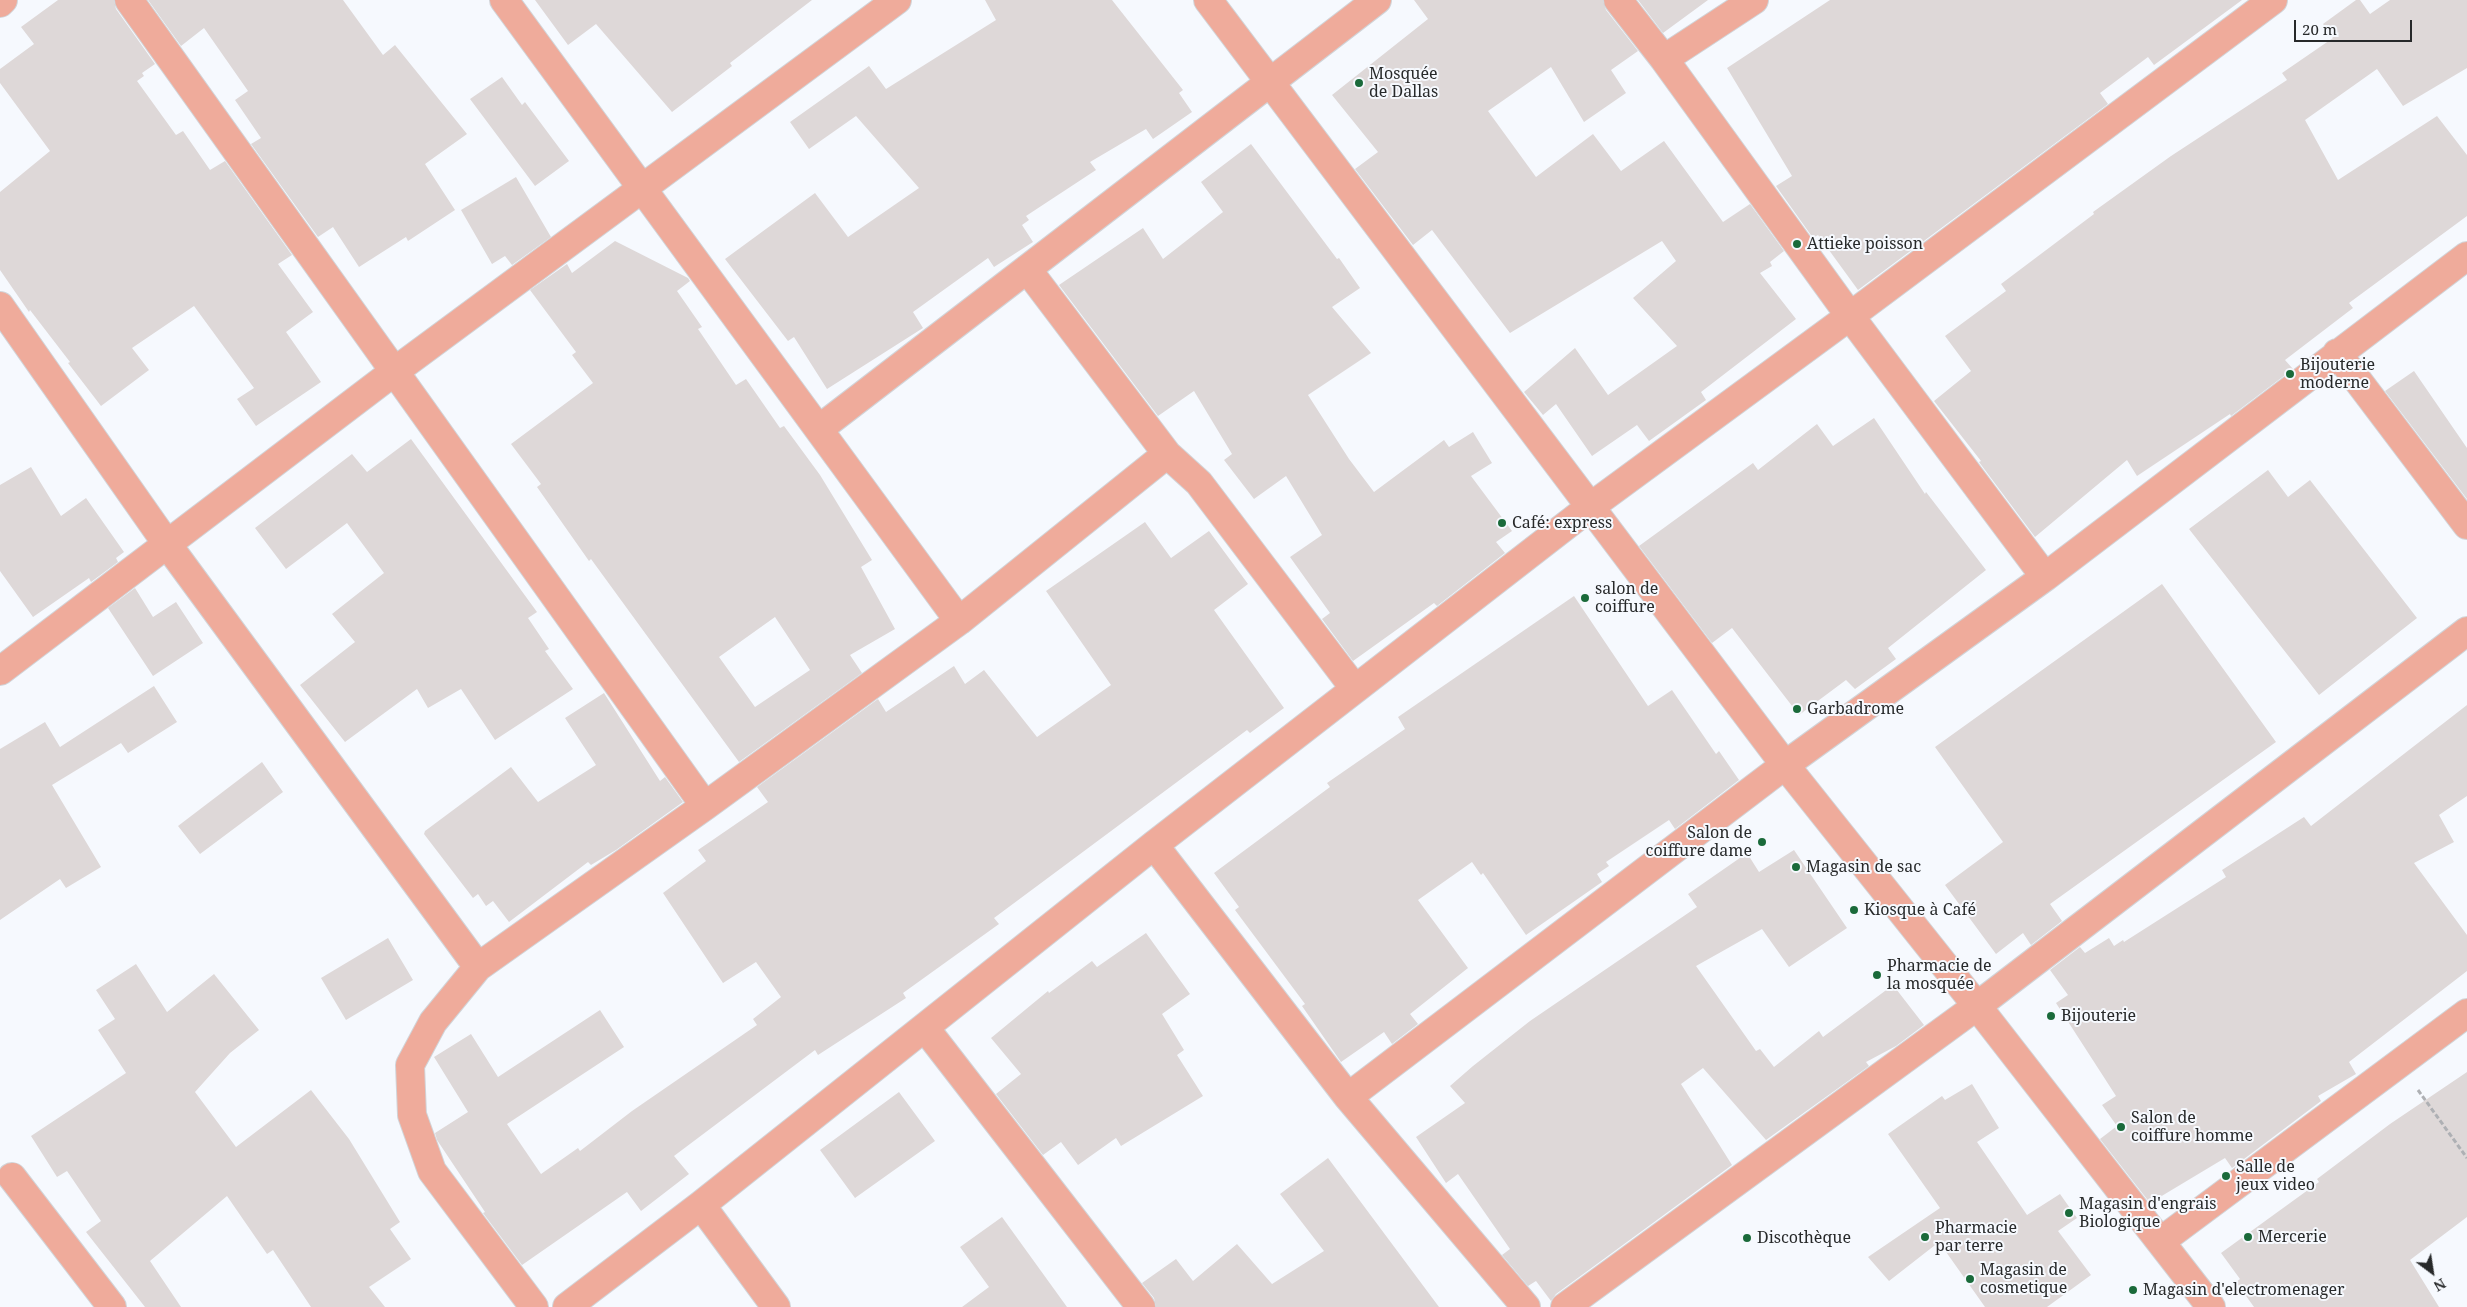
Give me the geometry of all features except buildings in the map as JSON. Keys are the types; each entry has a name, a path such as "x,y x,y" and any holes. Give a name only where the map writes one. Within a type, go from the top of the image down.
{"street":[{"path":"129,0 705,806"},
{"path":"504,0 959,621"},
{"path":"0,671 395,371 897,0"},
{"path":"1208,0 1785,765 1977,1006 2211,1307"},
{"path":"818,429 1377,0"},
{"path":"1618,0 1664,59 1850,316 2045,577"},
{"path":"1664,59 1754,0"},
{"path":"567,1307 925,1028 1154,845 1590,507 1850,316 2273,0"},
{"path":"1348,1096 1785,765 2045,577 2337,353 2467,256"},
{"path":"1027,269 1167,454 1199,483 1355,689"},
{"path":"0,306 167,544 478,967"},
{"path":"2337,353 2467,525"},
{"path":"534,1307 432,1171 412,1115 410,1065 432,1022 478,967 705,806 959,621 1167,454"},
{"path":"1565,1307 1977,1006 2467,631"},
{"path":"1154,845 1348,1096 1526,1307"},
{"path":"2161,1241 2467,1013"},
{"path":"925,1028 1141,1307"},
{"path":"12,1177 112,1307"},
{"path":"701,1204 776,1307"}],"path":[{"path":"2399,1064 2467,1158"}],"place":[{"name":"Mosquée de Dallas","path":"1359,83"},
{"name":"Attieke poisson","path":"1797,244"},
{"name":"Bijouterie moderne","path":"2290,374"},
{"name":"Café: express","path":"1502,523"},
{"name":"salon de coiffure","path":"1585,598"},
{"name":"Garbadrome","path":"1797,709"},
{"name":"Salon de coiffure dame","path":"1762,842"},
{"name":"Magasin de sac","path":"1796,867"},
{"name":"Kiosque à Café","path":"1854,910"},
{"name":"Pharmacie de la mosquée","path":"1877,975"},
{"name":"Bijouterie","path":"2051,1016"},
{"name":"Salon de coiffure homme","path":"2121,1127"},
{"name":"Salle de jeux video","path":"2226,1176"},
{"name":"Magasin d'engrais Biologique","path":"2069,1213"},
{"name":"Pharmacie par terre","path":"1925,1237"},
{"name":"Mercerie","path":"2248,1237"},
{"name":"Discothèque","path":"1747,1238"},
{"name":"Magasin de cosmetique","path":"1970,1279"},
{"name":"Magasin d'electromenager","path":"2133,1290"}]}
